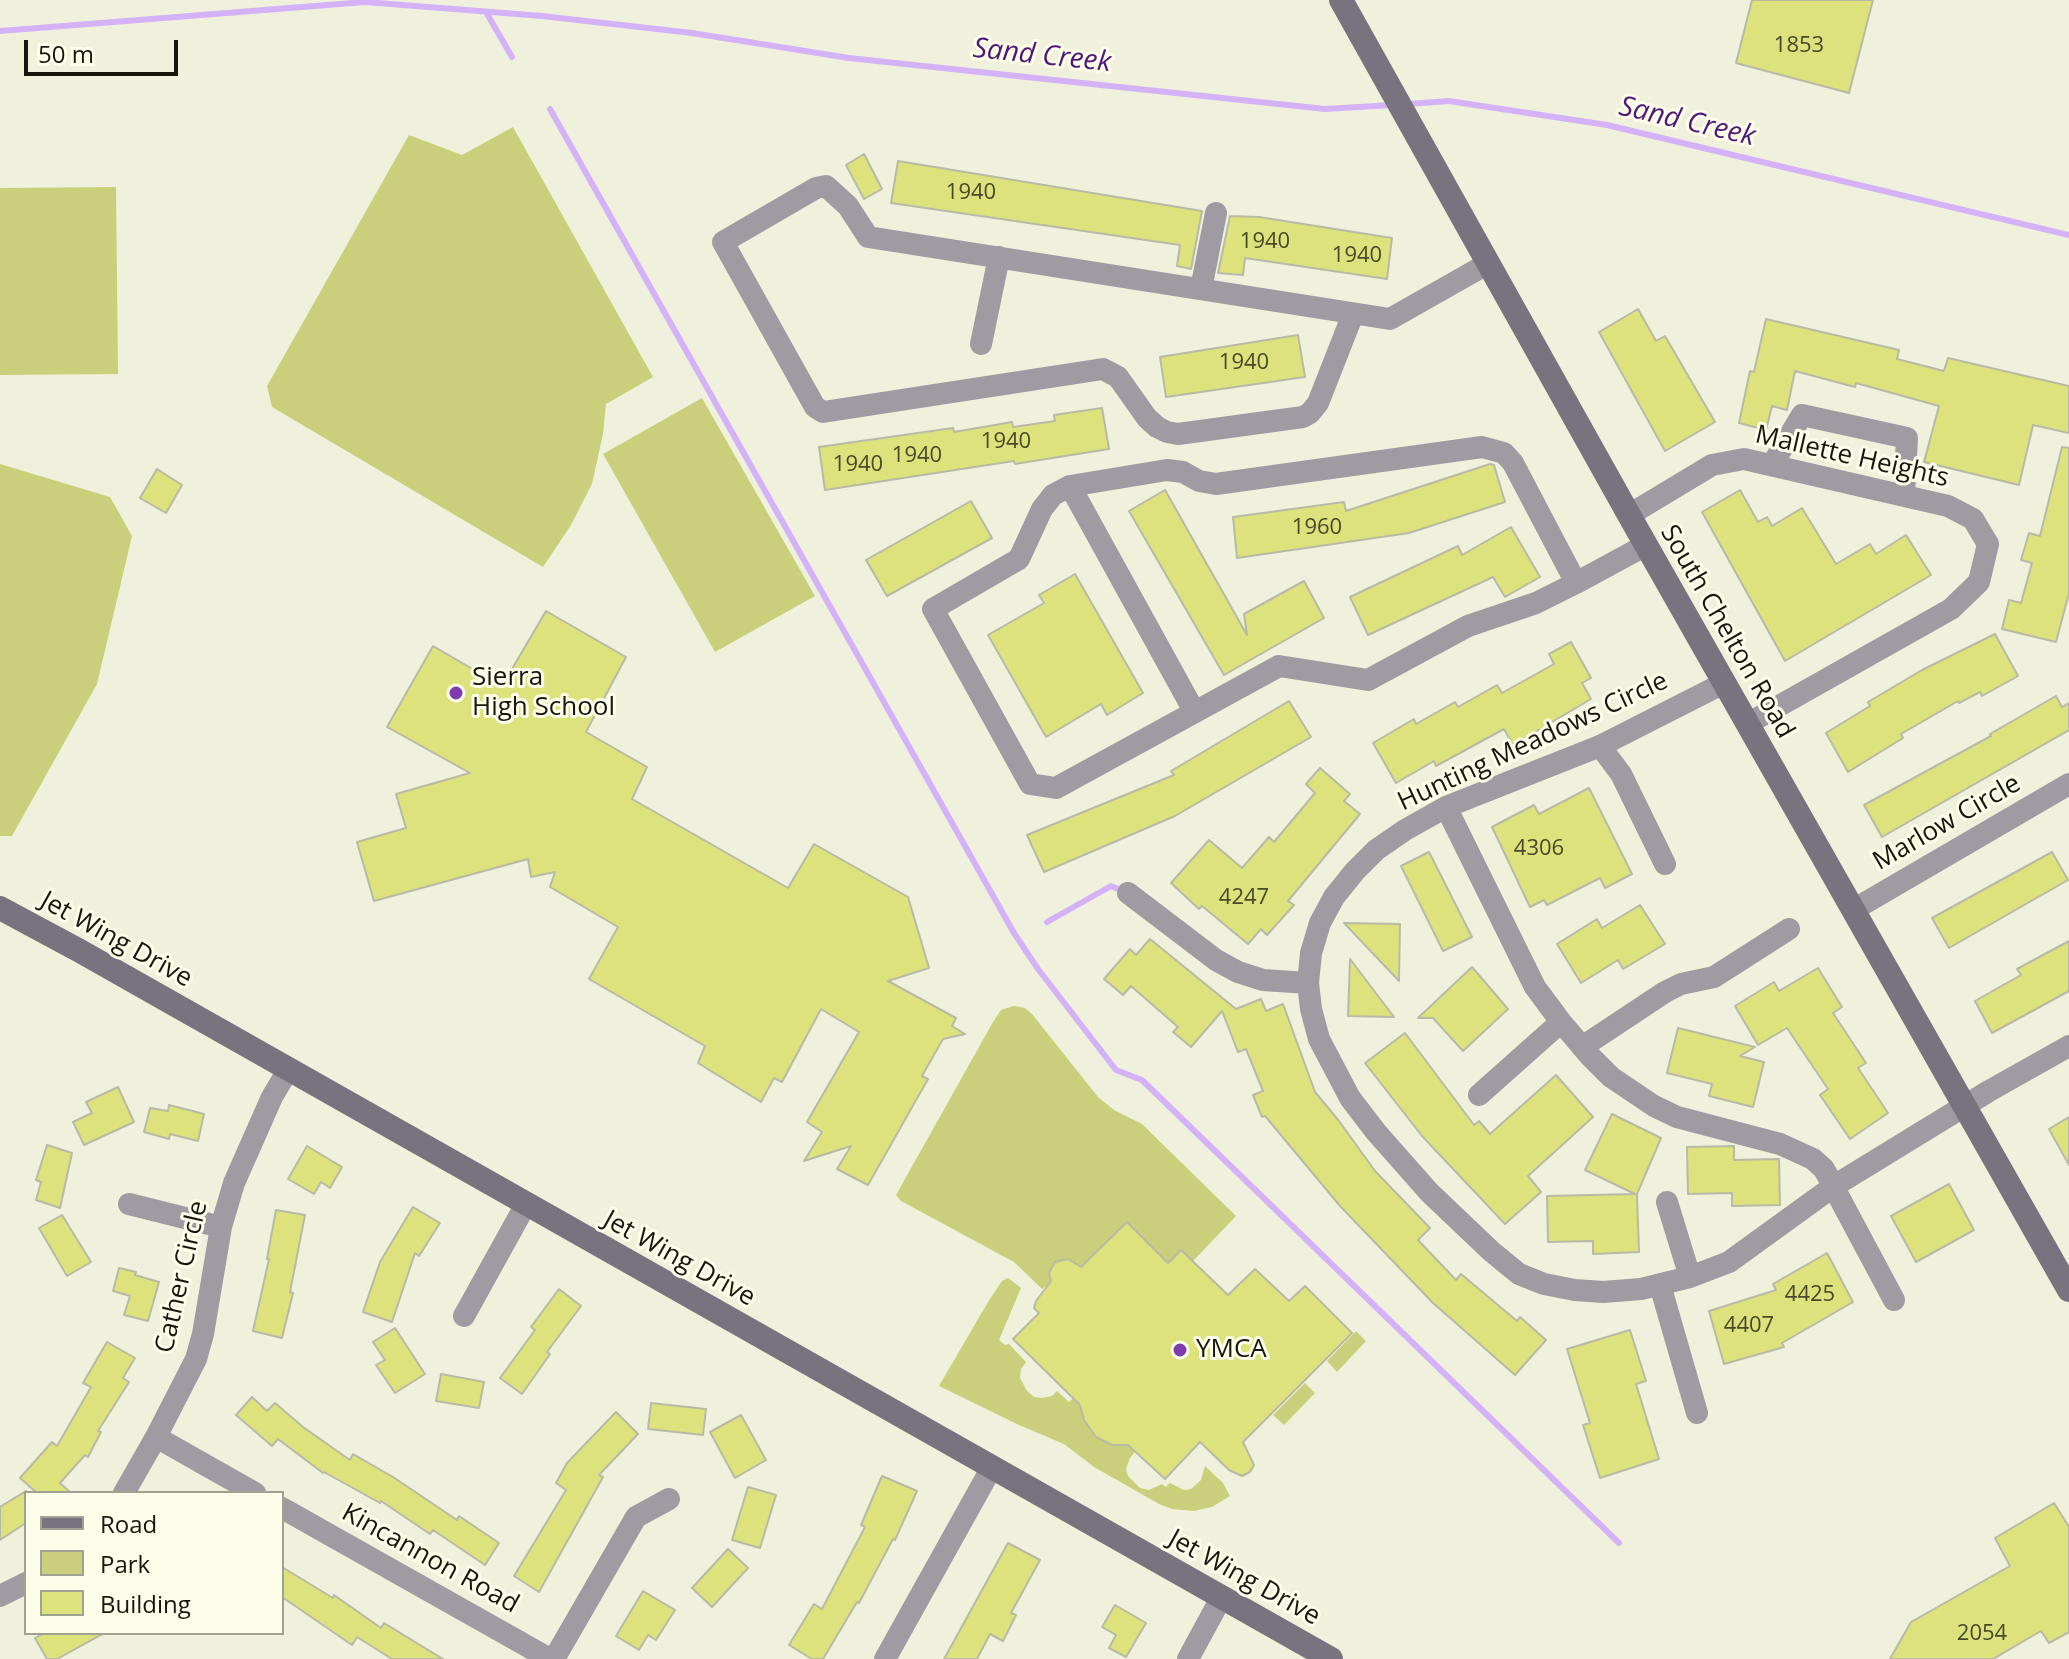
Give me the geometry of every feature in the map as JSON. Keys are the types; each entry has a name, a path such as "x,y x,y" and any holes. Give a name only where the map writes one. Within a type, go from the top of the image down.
{"main road":[{"name":"South Chelton Road","path":"1343,4 1487,264 2069,1290"},
{"name":"Jet Wing Drive","path":"0,908 1331,1659"}],"street":[{"path":"1353,314 1318,403 1303,417 1178,434 1167,432 1147,418 1118,377 1103,369 823,412 815,407 723,242 816,188 826,186 848,206 868,237 1390,319 1487,264"},
{"path":"1201,289 1216,213"},
{"path":"981,344 999,257"},
{"path":"1772,465 1802,415 1907,438 1904,496"},
{"path":"1576,583 1513,463 1504,453 1482,447 1216,484 1199,481 1183,472 1167,470 1070,486 1053,495 1042,509 1019,559 933,609 1030,784 1056,788 1279,666 1368,680 1468,626 1536,603 1576,583 1646,545"},
{"name":"Mallette Heights","path":"1629,515 1712,465 1744,459 1948,506 1973,519 1988,544 1979,582 1951,609 1747,724"},
{"path":"1070,486 1194,711"},
{"name":"Hunting Meadows Circle","path":"1724,683 1600,746 1446,807 1376,850 1334,897 1320,923 1311,953 1308,983 1319,1039 1350,1098 1429,1192 1519,1274 1560,1287 1603,1292 1660,1285 1729,1262 1834,1186 2069,1046"},
{"path":"1600,746 1621,774 1665,864"},
{"name":"Marlow Circle","path":"1853,910 2069,784"},
{"path":"1446,807 1535,987 1582,1047 1611,1077 1654,1106 1677,1117 1799,1151 1824,1169 1894,1300"},
{"path":"1128,893 1216,960 1238,972 1263,980 1308,983"},
{"path":"1582,1047 1665,992 1681,984 1714,977 1789,929"},
{"path":"1479,1095 1561,1022"},
{"name":"Cather Circle","path":"125,1491 196,1359 207,1312 213,1264 234,1183 272,1097 288,1070"},
{"path":"1667,1202 1690,1277"},
{"path":"129,1204 221,1227"},
{"path":"464,1316 526,1204"},
{"path":"1660,1285 1697,1413"},
{"path":"156,1437 251,1491"},
{"path":"885,1659 992,1467"},
{"path":"552,1659 636,1517 669,1499"},
{"name":"Kincannon Road","path":"284,1509 552,1659"},
{"path":"0,1596 24,1584"},
{"path":"1188,1659 1221,1598"}],"green space":[{"path":"513,127 653,377 606,404 592,484 571,525 543,567 272,407 267,386 409,135 462,155"},
{"path":"116,187 118,374 0,375 0,188"},
{"path":"702,398 815,596 715,652 603,454"},
{"path":"0,464 110,497 132,536 97,684 12,836 0,836"},
{"path":"1014,1006 1025,1008 1032,1014 1098,1097 1114,1110 1142,1124 1236,1216 1193,1261 1181,1250 1168,1263 1127,1223 1079,1269 1068,1259 1055,1262 1049,1273 1054,1281 1042,1289 1014,1262 901,1201 896,1195 993,1022 1001,1010"},
{"path":"1008,1278 1021,1288 999,1340 1005,1345 1009,1344 1026,1362 1020,1378 1027,1391 1034,1397 1042,1398 1052,1396 1057,1391 1069,1402 1085,1386 1081,1409 1084,1420 1096,1437 1121,1446 1142,1443 1126,1469 1128,1476 1140,1488 1149,1490 1162,1484 1166,1487 1170,1483 1184,1490 1191,1489 1201,1480 1205,1466 1223,1483 1230,1496 1212,1507 1194,1511 1172,1509 1094,1467 1064,1444 939,1386 988,1302 1002,1281"},
{"path":"1356,1331 1366,1341 1337,1372 1327,1361"},
{"path":"1305,1383 1315,1393 1284,1425 1273,1415"}],"building":[{"path":"1752,0 1873,0 1849,93 1736,63"},
{"path":"864,154 882,189 864,199 846,165"},
{"path":"898,161 1202,211 1191,269 1177,266 1180,245 891,203"},
{"path":"1230,216 1259,217 1392,238 1387,279 1245,258 1243,275 1218,273"},
{"path":"1638,309 1656,341 1665,336 1715,422 1665,451 1599,332"},
{"path":"1766,319 1899,350 1897,359 1944,371 1948,358 2069,386 2069,433 2033,425 2019,485 1924,462 1939,406 1856,383 1855,387 1795,371 1787,410 1772,406 1766,430 1739,423 1750,371 1754,372"},
{"path":"1298,335 1305,377 1166,397 1160,357"},
{"path":"1102,408 1109,449 825,490 819,447 953,428 954,432 1012,422 1013,427 1055,421 1054,415"},
{"path":"2062,447 2069,448 2069,593 2056,642 2002,629 2009,600 2021,603 2032,563 2021,560 2029,533 2040,536"},
{"path":"1494,465 1505,502 1409,533 1237,558 1233,517 1344,502 1346,511"},
{"path":"157,469 182,485 166,513 140,498"},
{"path":"1165,490 1247,635 1244,614 1304,581 1324,618 1224,675 1129,511"},
{"path":"1740,490 1758,522 1767,517 1772,526 1802,508 1836,564 1870,544 1876,554 1906,535 1931,575 1785,661 1702,512"},
{"path":"971,501 992,538 887,596 866,560"},
{"path":"1511,527 1540,577 1505,597 1493,577 1368,635 1350,597 1458,546 1462,555"},
{"path":"1075,574 1143,693 1107,715 1101,704 1046,737 988,635 1044,603 1039,595"},
{"path":"546,611 626,657 586,732 647,767 632,799 788,888 814,844 908,897 929,968 888,981 956,1018 952,1026 965,1034 943,1039 922,1076 928,1079 868,1185 837,1169 851,1146 804,1161 822,1132 807,1122 859,1032 821,1009 782,1082 774,1078 761,1102 698,1063 705,1046 589,979 618,927 550,887 555,872 531,877 528,859 374,901 357,842 406,828 396,794 470,773 387,727 433,646 502,686"},
{"path":"1995,634 2018,676 1982,696 1980,692 1958,701 1901,734 1903,738 1848,772 1826,733 1870,706 1868,702 1922,670"},
{"path":"1571,642 1591,678 1582,683 1591,699 1513,745 1504,729 1436,766 1434,761 1396,783 1373,743 1414,719 1416,724 1455,702 1458,707 1497,685 1502,693 1554,664 1549,654"},
{"path":"2056,696 2062,707 2069,703 2069,730 1882,837 1864,805 1991,736"},
{"path":"1289,701 1311,737 1175,816 1044,872 1027,835 1174,775 1171,771"},
{"path":"1320,768 1350,794 1344,801 1360,814 1288,901 1294,905 1267,935 1261,929 1248,944 1202,906 1199,909 1171,883 1209,840 1242,868 1269,837 1274,842 1315,793 1306,784"},
{"path":"1589,788 1632,874 1605,888 1600,878 1547,905 1544,900 1530,907 1492,827 1534,805 1539,814"},
{"path":"1429,852 1472,937 1443,951 1401,866"},
{"path":"2052,852 2068,880 1949,948 1932,918"},
{"path":"1640,905 1665,944 1623,969 1618,960 1581,983 1557,944 1597,919 1602,928"},
{"path":"1344,923 1400,924 1399,981"},
{"path":"1150,939 1236,1009 1261,999 1266,1011 1283,1004 1315,1092 1375,1171 1430,1228 1418,1240 1456,1280 1461,1274 1517,1321 1520,1317 1546,1340 1515,1375 1433,1303 1340,1206 1265,1116 1262,1117 1253,1095 1263,1091 1246,1049 1238,1052 1222,1011 1191,1047 1173,1032 1178,1027 1131,986 1123,995 1104,979 1130,949 1136,955"},
{"path":"2069,941 2069,991 1992,1033 1975,1001 2021,975 2017,969"},
{"path":"1350,959 1394,1017 1348,1016"},
{"path":"1472,967 1508,1009 1463,1051 1433,1018 1418,1018"},
{"path":"1818,968 1842,1007 1833,1013 1866,1063 1858,1068 1888,1113 1850,1139 1820,1095 1828,1089 1787,1028 1758,1045 1735,1006 1774,982 1779,991"},
{"path":"1678,1028 1755,1047 1740,1056 1764,1062 1753,1107 1709,1096 1712,1084 1667,1073"},
{"path":"1405,1033 1474,1125 1479,1121 1490,1134 1556,1075 1593,1117 1528,1176 1541,1192 1505,1224 1422,1136 1365,1063"},
{"path":"118,1087 134,1122 84,1145 73,1122 92,1113 86,1102"},
{"path":"169,1105 204,1114 198,1141 170,1134 169,1139 144,1132 150,1108 168,1111"},
{"path":"1612,1114 1661,1138 1637,1194 1639,1252 1593,1254 1593,1241 1548,1242 1547,1196 1635,1194 1585,1170"},
{"path":"2069,1117 2069,1165 2049,1129"},
{"path":"47,1145 72,1153 60,1208 36,1200 41,1182 36,1180"},
{"path":"307,1146 342,1167 330,1188 321,1182 314,1194 288,1179"},
{"path":"1734,1146 1734,1160 1779,1159 1780,1205 1732,1206 1732,1193 1688,1194 1687,1147"},
{"path":"1949,1184 1974,1230 1916,1262 1891,1216"},
{"path":"413,1207 440,1223 419,1256 415,1253 392,1322 363,1312 380,1262"},
{"path":"276,1210 305,1215 290,1292 293,1293 282,1338 253,1331"},
{"path":"62,1215 91,1262 67,1276 39,1228"},
{"name":"YMCA","path":"1127,1222 1168,1263 1181,1250 1228,1295 1255,1269 1289,1301 1305,1286 1352,1333 1243,1442 1254,1465 1250,1472 1242,1476 1229,1470 1200,1442 1165,1479 1128,1445 1112,1445 1096,1437 1084,1420 1080,1405 1013,1339 1039,1313 1034,1308 1036,1301 1051,1281 1049,1273 1055,1262 1068,1259 1081,1267"},
{"path":"1827,1253 1853,1302 1782,1343 1784,1347 1724,1364 1709,1311 1776,1290 1773,1284"},
{"path":"119,1268 159,1282 148,1321 124,1315 130,1296 113,1291"},
{"path":"559,1289 581,1306 547,1352 550,1354 522,1394 500,1378 535,1330 531,1327"},
{"path":"395,1328 425,1374 395,1393 376,1365 385,1360 373,1342"},
{"path":"1630,1330 1646,1381 1636,1384 1659,1459 1600,1478 1583,1425 1590,1423 1567,1349"},
{"path":"107,1342 135,1358 123,1378 129,1382 98,1431 101,1432 88,1457 85,1455 60,1483 69,1491 35,1491 20,1478 52,1442 57,1446 91,1387 83,1383"},
{"path":"441,1374 484,1382 479,1408 436,1401"},
{"path":"252,1397 267,1411 275,1403 350,1460 353,1454 499,1543 485,1565 433,1530 430,1534 381,1501 323,1473 278,1439 272,1446 236,1415"},
{"path":"651,1403 706,1409 703,1435 648,1429"},
{"path":"616,1412 638,1434 599,1475 603,1477 539,1592 514,1576 566,1490 556,1483 567,1463"},
{"path":"741,1415 766,1460 735,1478 710,1432"},
{"path":"882,1476 917,1491 895,1540 859,1603 823,1659 812,1659 789,1645 814,1604 822,1609 865,1527 861,1525"},
{"path":"748,1487 776,1495 760,1548 732,1540"},
{"path":"24,1492 24,1524 0,1540 0,1507"},
{"path":"2054,1503 2069,1527 2069,1632 2049,1643 2041,1631 1993,1659 1890,1659 1911,1622 2010,1566 1995,1538"},
{"path":"1008,1543 1040,1560 1011,1613 1016,1615 1003,1641 990,1634 977,1659 944,1659"},
{"path":"728,1549 748,1568 712,1607 692,1588"},
{"path":"284,1568 333,1598 334,1595 381,1628 384,1623 443,1659 392,1659 357,1637 352,1645 284,1598"},
{"path":"643,1591 675,1610 656,1640 648,1635 639,1650 616,1636"},
{"path":"1115,1605 1146,1623 1126,1657 1109,1648 1116,1635 1102,1627"},
{"path":"40,1635 100,1635 57,1659 47,1659 35,1638"}],"waterway":[{"name":"Sand Creek","path":"0,31 365,2 542,16 692,33 849,58 1325,109 1392,105"},
{"path":"486,12 512,57"},
{"name":"Sand Creek","path":"1408,104 1449,101 1607,125 2069,235"},
{"path":"550,109 1014,933 1038,969 1116,1070 1142,1080 1619,1543"},
{"path":"1047,922 1111,886 1125,892"}],"place":[{"name":"Sierra High School","path":"456,693"},
{"name":"YMCA","path":"1180,1350"}]}
